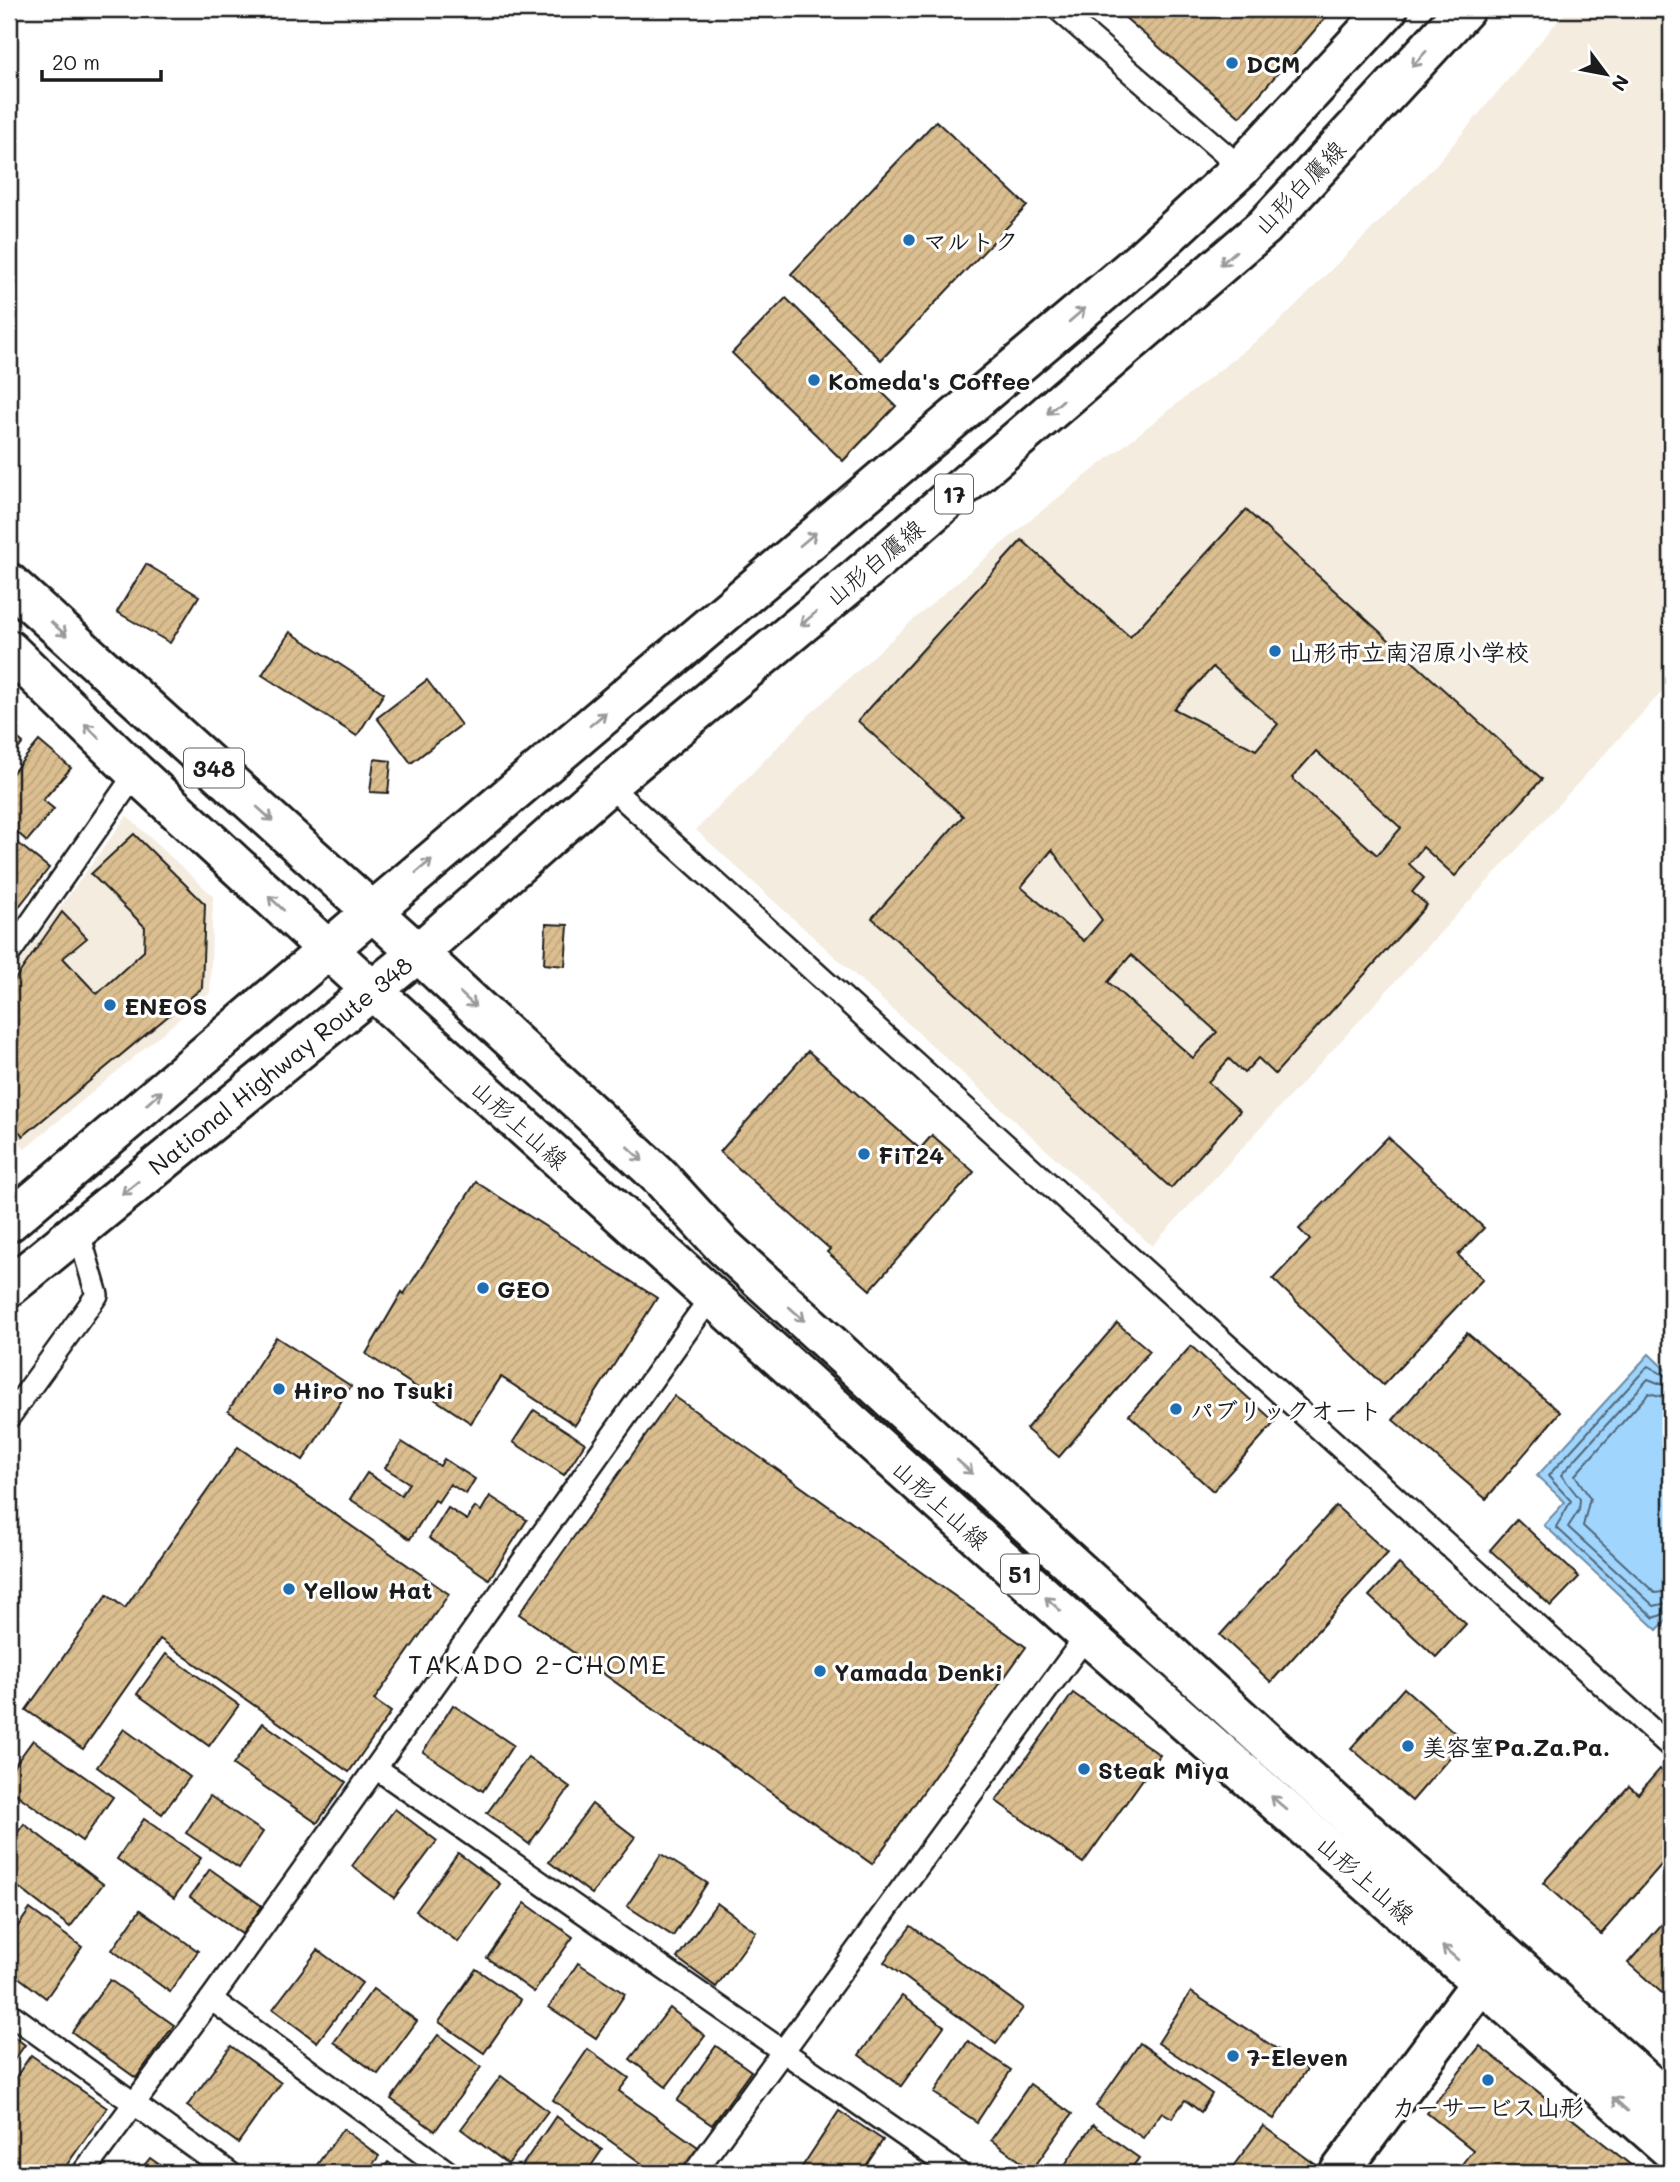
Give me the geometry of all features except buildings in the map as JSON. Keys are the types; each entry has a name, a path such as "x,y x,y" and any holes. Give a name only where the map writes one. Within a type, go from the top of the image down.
{"main road":[{"name":"17","path":"373,911 815,533 1029,357 1140,261 1241,168 1388,9"},
{"name":"山形白鷹線","path":"418,953 608,785 857,578 1264,227 1465,9"},
{"name":"National Highway Route 348","path":"9,583 418,953 374,992 9,1287"},
{"name":"348","path":"9,650 136,772 374,992"},
{"path":"9,1222 373,911"},
{"name":"山形上山線","path":"418,953 659,1177 723,1246 1272,1747 1671,2105"},
{"name":"山形上山線","path":"374,992 1087,1635 1671,2150"},
{"path":"1339,2173 1482,1981"}],"lane":[{"path":"1058,9 1241,168"},
{"path":"9,954 136,772"},
{"path":"608,785 1671,1747"},
{"path":"9,1417 97,1295 78,1230"},
{"path":"83,2173 211,1999 711,1297"},
{"path":"694,2173 1087,1635"},
{"path":"376,1768 958,2173"},
{"path":"211,1999 449,2173"},
{"path":"9,2013 230,2173"}],"shaded area":[{"name":"山形市立南沼原小学校","path":"1568,9 1671,9 1671,682 1152,1246 696,830 808,716 913,620 1030,520 1274,327 1433,168"},
{"path":"127,816 213,896 210,993 25,1149 9,1130 9,977"}],"water":[{"path":"1649,1354 1671,1375 1671,1615 1657,1630 1544,1525 1565,1502 1537,1476"}],"place":[{"name":"DCM","path":"1232,63"},
{"name":"マルトク","path":"909,240"},
{"name":"Komeda's Coffee","path":"814,380"},
{"name":"山形市立南沼原小学校","path":"1275,651"},
{"name":"ENEOS","path":"110,1005"},
{"name":"FiT24","path":"864,1154"},
{"name":"GEO","path":"483,1288"},
{"name":"Hiro no Tsuki","path":"279,1389"},
{"name":"パブリックオート","path":"1176,1409"},
{"name":"Yellow Hat","path":"289,1589"},
{"name":"Yamada Denki","path":"820,1671"},
{"name":"美容室Pa.Za.Pa.","path":"1408,1746"},
{"name":"Steak Miya","path":"1084,1769"},
{"name":"7-Eleven","path":"1233,2056"},
{"name":"カーサービス山形","path":"1488,2080"}],"district":[{"name":"TAKADO 2-CHOME","path":"538,1664"}]}
